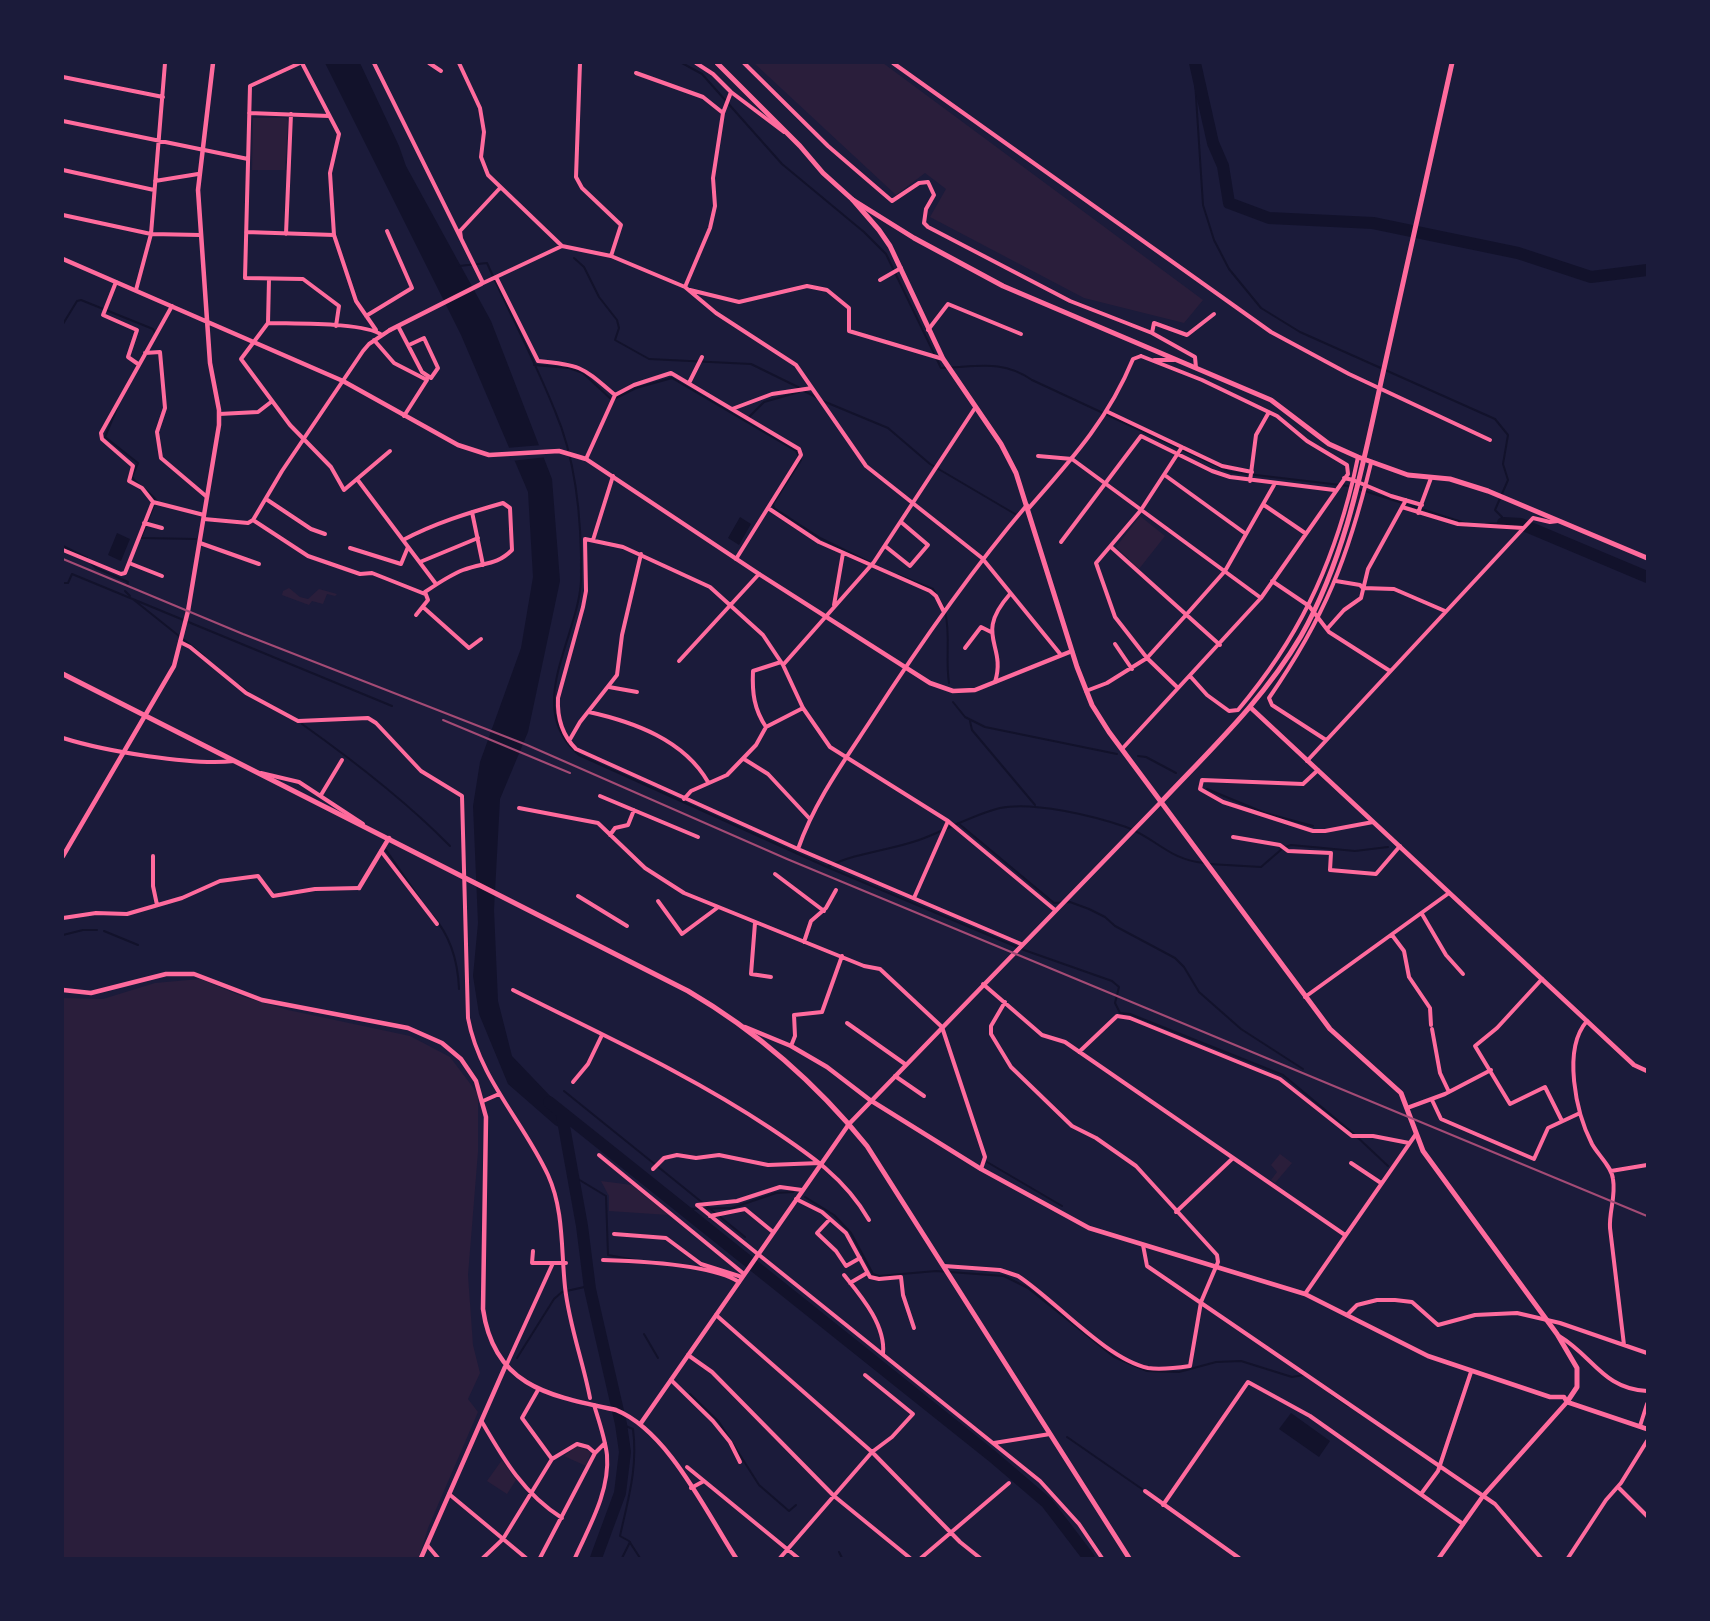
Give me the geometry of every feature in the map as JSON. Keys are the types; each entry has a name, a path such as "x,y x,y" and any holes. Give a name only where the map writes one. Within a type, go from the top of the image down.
{"main road":[{"path":"717,63 823,174 853,200 885,238 944,359 1011,462 1028,507 1072,651 1086,691 1099,717 1336,1036 1401,1093 1423,1151 1557,1334 1577,1368 1577,1387 1567,1402 1647,1429"},
{"path":"1161,802 1250,707 1293,650 1310,619 1336,561 1352,507 1452,63"},
{"path":"853,200 932,248 1003,286 1271,400 1329,444 1371,463 1407,475 1465,483 1647,558"},
{"path":"63,674 688,991 745,1027 782,1057 849,1124 867,1146 1129,1558"}],"street":[{"path":"136,290 151,234 165,63"},
{"path":"63,856 171,673 186,620 205,517 219,414 206,322 198,174 213,63"},
{"path":"336,326 339,306 303,279 245,278 250,86 301,63 339,134 330,173 334,236 347,281 366,316 376,331 382,335"},
{"path":"374,63 482,284"},
{"path":"429,63 441,71"},
{"path":"459,63 480,108 484,132 481,157 488,175 562,246 611,256 687,289 740,302 807,286 827,290 849,308 849,331 944,359"},
{"path":"580,63 576,177 582,188 621,225 611,256"},
{"path":"696,63 713,74 731,92 777,129 787,134"},
{"path":"744,63 828,146 892,201 919,183 928,182 934,195 926,209 924,223 928,227 1070,301 1152,333 1195,357 1196,368"},
{"path":"892,63 1271,332 1350,374 1490,440"},
{"path":"636,72 704,96 723,113"},
{"path":"63,77 163,97"},
{"path":"687,289 710,228 715,206 713,178 723,113 731,92"},
{"path":"249,112 330,116"},
{"path":"286,234 291,114"},
{"path":"63,121 248,159"},
{"path":"63,170 154,190"},
{"path":"155,180 198,174"},
{"path":"462,242 460,231 486,206 500,188"},
{"path":"63,215 151,234 200,236"},
{"path":"366,316 412,288 387,231"},
{"path":"246,232 334,236"},
{"path":"172,306 100,436 133,466 129,481 142,488 153,502 205,517 248,523 253,520 304,438 374,340 562,246"},
{"path":"63,259 343,381 458,446 478,453 505,455 559,451 586,459 823,616 930,683 953,691 975,690 1072,651"},
{"path":"880,280 901,268"},
{"path":"496,277 538,361 572,364 585,370 615,395"},
{"path":"269,279 268,323 241,359 242,363 271,402 331,467 344,490 390,451"},
{"path":"117,281 103,315 137,330 128,357 138,364"},
{"path":"687,289 716,313 796,365 866,466 981,558 1061,655"},
{"path":"928,330 948,304 1021,334"},
{"path":"1152,333 1154,323 1187,335 1214,314"},
{"path":"268,323 336,326 376,331"},
{"path":"398,326 422,372 431,378 438,368 424,338 409,345"},
{"path":"374,340 394,363 426,380 404,416"},
{"path":"144,353 160,352 165,408 161,414 157,432 161,458 208,498"},
{"path":"798,849 809,818 904,668 981,558 1072,459 1108,412 1132,358 1141,356 1160,362 1174,360"},
{"path":"1122,750 1261,598 1334,490 1348,474 1347,465 1342,460 1307,441 1269,412 1202,380 1141,356"},
{"path":"688,383 702,357"},
{"path":"586,459 615,395 634,385 671,373 799,449 801,455 736,559"},
{"path":"732,409 772,394 812,388"},
{"path":"219,414 263,410 271,402"},
{"path":"766,727 757,714 752,694 753,671 782,663 870,566 913,505 975,408"},
{"path":"1108,412 1222,466 1252,472"},
{"path":"1250,481 1256,435 1269,412"},
{"path":"1061,542 1141,436 1180,453 1212,471 1274,485 1334,490"},
{"path":"1179,688 1147,658 1115,617 1096,563 1141,510 1166,476 1182,447"},
{"path":"1038,456 1072,459 1261,598"},
{"path":"1190,676 1215,702 1229,711 1238,710 1279,659 1309,606 1333,550 1358,457"},
{"path":"1326,740 1272,705 1269,698 1319,618 1336,581 1354,530 1371,463"},
{"path":"594,540 613,476"},
{"path":"1166,476 1246,534"},
{"path":"1344,478 1422,505"},
{"path":"1418,513 1431,478"},
{"path":"357,479 436,584"},
{"path":"1086,691 1107,683 1147,658 1226,571 1274,485"},
{"path":"266,499 311,529 325,534"},
{"path":"1327,629 1344,610 1361,598 1368,569 1406,500"},
{"path":"63,550 121,574 125,573 153,502"},
{"path":"403,540 437,523 472,512 503,503 510,508 512,550 501,561 463,570 436,584 426,594"},
{"path":"1264,506 1305,533"},
{"path":"1402,507 1458,524 1523,528"},
{"path":"768,508 812,537 843,553 930,591 936,596 944,612"},
{"path":"472,512 483,565"},
{"path":"1307,761 1533,518 1550,522 1559,520"},
{"path":"253,520 308,556 360,574 372,573 426,594"},
{"path":"885,546 910,566 928,545 901,522"},
{"path":"146,524 162,528"},
{"path":"420,562 478,538"},
{"path":"1021,944 684,799 591,757 569,742 559,721 558,698 584,599 585,539 641,554 697,579 732,605 763,635 782,663 803,708 830,747 948,821 1055,910"},
{"path":"200,543 259,564"},
{"path":"350,548 401,564 408,546"},
{"path":"1111,547 1220,645"},
{"path":"834,606 843,553"},
{"path":"569,742 588,712 617,675 621,662 622,635 641,554"},
{"path":"129,563 162,576"},
{"path":"679,661 759,574"},
{"path":"1272,581 1309,606 1327,629 1390,671"},
{"path":"1336,581 1360,585 1363,588 1394,589 1445,611"},
{"path":"416,615 428,600 426,594"},
{"path":"995,683 1000,668 991,632 999,607 1010,594"},
{"path":"423,607 469,648 481,639"},
{"path":"964,648 981,627 991,632"},
{"path":"180,642 246,693 298,721 362,717 376,723 421,771 462,796 468,1018 473,1043 499,1094 548,1175 558,1201 571,1320 590,1398"},
{"path":"1115,644 1132,669"},
{"path":"609,687 637,692"},
{"path":"1250,707 1634,1065 1647,1071"},
{"path":"684,799 691,791 727,775 756,745 766,727 803,708"},
{"path":"588,712 627,721 645,729 689,756 708,782"},
{"path":"63,738 123,751 216,763 235,761"},
{"path":"744,759 768,774 809,818"},
{"path":"321,795 342,760"},
{"path":"1318,770 1303,783 1202,780 1200,789 1223,802 1313,831 1373,822"},
{"path":"257,772 287,778 321,795 366,827"},
{"path":"600,796 698,837"},
{"path":"641,1423 849,1124 1161,802"},
{"path":"519,808 598,823 645,868 684,893 864,966 880,969 942,1027 985,1157 981,1168"},
{"path":"610,835 615,828 628,825 634,810"},
{"path":"914,898 948,821"},
{"path":"1233,837 1280,845 1288,851 1331,853 1330,870 1376,874 1400,846"},
{"path":"63,918 96,913 127,914 220,881 258,876 273,896 315,889 359,888 389,838"},
{"path":"381,851 437,924"},
{"path":"153,856 154,894 157,905"},
{"path":"775,874 824,911"},
{"path":"804,942 812,921 824,911 836,890"},
{"path":"1305,997 1449,893"},
{"path":"578,896 627,926"},
{"path":"658,902 682,934 718,908"},
{"path":"1422,914 1446,955 1463,974"},
{"path":"755,923 751,974 771,977"},
{"path":"1392,935 1404,951 1409,977 1430,1008 1431,1027 1440,1073 1449,1092"},
{"path":"791,1046 795,1036 794,1015 822,1012 842,956"},
{"path":"63,990 91,993 166,974 194,974 262,1000 408,1028 432,1037 461,1059 476,1081 483,1101 487,1135 483,1309 491,1344 506,1367 538,1390 628,1415 641,1423 659,1441 736,1558"},
{"path":"1542,979 1497,1028 1475,1046 1510,1104 1545,1087 1562,1121"},
{"path":"983,984 1042,1035 1065,1042 1345,1235"},
{"path":"513,990 729,1101 821,1163 858,1201 869,1220"},
{"path":"943,1266 1000,1270 1018,1276 1114,1352 1146,1367 1190,1366 1202,1302 1216,1266 1217,1255 1136,1166 1096,1138 1072,1126 1011,1067 991,1034 991,1026 1005,1002"},
{"path":"1079,1052 1117,1016 1130,1018 1280,1079 1353,1137 1373,1136 1409,1143"},
{"path":"1587,1021 1580,1029 1574,1066 1580,1113 1588,1137 1600,1158 1611,1171 1615,1198 1610,1211 1610,1228 1624,1345"},
{"path":"847,1023 905,1064"},
{"path":"745,1027 791,1046 827,1067 870,1100 981,1168 1089,1228 1305,1294 1428,1356 1550,1397 1564,1397 1567,1402 1483,1496 1439,1558"},
{"path":"573,1083 588,1064 602,1035"},
{"path":"1407,1108 1432,1100 1491,1071"},
{"path":"894,1075 924,1096"},
{"path":"483,1101 499,1094"},
{"path":"1432,1100 1441,1119 1534,1159 1548,1128 1580,1113"},
{"path":"1305,1294 1416,1134"},
{"path":"599,1155 743,1276"},
{"path":"653,1169 664,1158 677,1155 696,1158 719,1155 768,1165 821,1163"},
{"path":"1176,1212 1233,1158"},
{"path":"1351,1163 1381,1183"},
{"path":"1611,1171 1647,1165"},
{"path":"802,1190 780,1187 737,1201 697,1205 1040,1481 1063,1504 1102,1558"},
{"path":"796,1199 830,1218 846,1233 867,1273 879,1280 901,1277 903,1295 914,1328"},
{"path":"709,1215 745,1209 773,1232"},
{"path":"830,1218 817,1233 836,1251 846,1266 860,1258"},
{"path":"614,1234 666,1238 701,1264 743,1276"},
{"path":"1143,1245 1147,1266 1483,1496 1502,1511 1541,1558"},
{"path":"533,1251 532,1263 564,1263"},
{"path":"603,1260 654,1262 743,1276"},
{"path":"421,1558 553,1263"},
{"path":"850,1282 867,1273"},
{"path":"844,1275 873,1313 884,1346 883,1355"},
{"path":"1347,1316 1358,1305 1392,1299 1412,1302 1438,1325 1475,1315 1517,1313 1560,1323 1647,1353"},
{"path":"716,1315 872,1452 951,1533 980,1558"},
{"path":"1557,1334 1613,1383 1632,1390 1647,1391"},
{"path":"688,1355 712,1372 834,1496 910,1558"},
{"path":"1421,1494 1439,1466 1471,1372"},
{"path":"780,1558 786,1548 872,1452 892,1437 913,1414 865,1375"},
{"path":"670,1380 713,1421 729,1442 740,1462"},
{"path":"1163,1506 1248,1382 1310,1416 1463,1524"},
{"path":"538,1390 522,1418 552,1459"},
{"path":"1640,1427 1647,1404"},
{"path":"575,1558 602,1495 607,1470 605,1443 596,1406"},
{"path":"482,1422 511,1472 531,1494 562,1518"},
{"path":"993,1443 1050,1434"},
{"path":"1568,1558 1647,1441"},
{"path":"540,1558 595,1453 605,1443"},
{"path":"483,1558 503,1539 552,1459 577,1444 595,1453"},
{"path":"687,1467 798,1558"},
{"path":"691,1488 704,1480"},
{"path":"921,1558 1009,1483"},
{"path":"1618,1487 1647,1516"},
{"path":"1145,1491 1239,1558"},
{"path":"449,1494 526,1558"},
{"path":"426,1545 438,1558"}],"shaded area":[{"path":"325,63 360,63 406,166 491,321 552,479 560,581 528,732 500,799 494,910 498,1001 512,1056 554,1100 562,1113 564,1130 555,1125 508,1084 479,1014 473,976 478,923 473,806 480,762 521,648 533,577 528,492 461,335"},
{"path":"754,63 883,63 1203,300 1184,323 1084,298 930,217 946,189 925,173 896,195"},
{"path":"253,118 286,118 288,121 285,170 252,170"},
{"path":"1140,516 1165,536 1139,569 1116,547"},
{"path":"740,517 751,524 739,545 728,538"},
{"path":"117,533 130,539 121,561 108,555"},
{"path":"289,588 300,597 308,599 319,589 337,594 335,596 327,594 323,604 312,601 309,605 282,595 283,591"},
{"path":"200,979 244,997 288,1010 410,1036 450,1057 478,1094 478,1152 468,1275 473,1345 480,1373 468,1399 478,1412 428,1528 419,1558 63,1558 63,998 103,999 155,983"},
{"path":"1280,1154 1292,1163 1275,1183 1271,1180 1277,1172 1271,1165"},
{"path":"601,1181 632,1185 669,1215 609,1211 609,1196"},
{"path":"1291,1413 1330,1441 1319,1457 1279,1429"},
{"path":"577,1446 591,1452 586,1466 564,1456"},
{"path":"502,1460 516,1480 507,1494 487,1481"}],"pier":[{"path":"542,445 547,457 511,461 506,448"}],"waterway":[{"path":"682,63 702,74 782,164 864,232 886,254 941,368 989,366 1010,369 1230,472 1349,486 1465,523"},
{"path":"1195,63 1213,143 1223,166 1229,203 1269,218 1373,223 1518,253 1591,277 1647,270"},
{"path":"1195,81 1203,205 1214,240 1229,269 1261,308 1300,332 1495,419 1508,435 1503,464 1508,480 1495,510 1502,517 1503,523 1486,524"},
{"path":"574,258 584,267 599,297 617,320 619,328 615,340 649,359 751,364 802,389"},
{"path":"459,266 487,263 547,392 568,451 577,494 581,581 578,603 558,672 554,695 555,716 563,736 579,755 827,867 1024,950 1112,981 1119,987 1115,1003 1120,1013 1130,1014 1283,1075 1354,1134 1388,1166"},
{"path":"63,324 77,301 81,300 153,329 156,335"},
{"path":"534,365 569,368 583,373 612,400 636,388 672,378 796,451 801,460 773,504 774,508 820,538 869,562"},
{"path":"804,391 818,398"},
{"path":"747,419 764,402 799,392"},
{"path":"823,401 888,428 930,464 1015,514"},
{"path":"117,408 105,437 138,463 132,477 156,500 141,538 196,539"},
{"path":"1503,523 1521,524 1647,577"},
{"path":"63,546 87,558"},
{"path":"90,562 96,568 128,582 127,585"},
{"path":"63,583 68,583 72,574 392,706"},
{"path":"898,575 933,589 943,606"},
{"path":"125,591 130,596"},
{"path":"134,600 204,656"},
{"path":"945,611 948,629 949,683"},
{"path":"239,685 249,693"},
{"path":"953,702 965,717 985,727 1117,754"},
{"path":"970,721 972,730 1035,805"},
{"path":"302,724 379,782 450,846"},
{"path":"1138,756 1146,757 1176,773"},
{"path":"1207,789 1265,813 1313,826"},
{"path":"827,867 850,858 919,840 990,811 1014,806 1046,808 1081,814 1113,823 1137,832 1181,858 1204,863"},
{"path":"958,823 1054,903 1070,902 1089,909 1105,917 1115,926 1175,958 1184,967 1199,992 1241,1029 1303,1069"},
{"path":"1209,864 1261,867 1283,848 1291,845 1355,851 1388,847"},
{"path":"386,850 420,899"},
{"path":"432,915 444,931 452,949 459,989"},
{"path":"63,935 83,930 97,930"},
{"path":"104,931 138,945"},
{"path":"564,1091 745,1237"},
{"path":"549,1102 992,1456 1047,1503 1089,1558"},
{"path":"562,1115 582,1226 590,1289 621,1424 625,1452 620,1493 596,1558"},
{"path":"987,1162 1062,1206"},
{"path":"573,1176 606,1196 608,1255 635,1260"},
{"path":"685,1209 732,1208 776,1193 793,1192"},
{"path":"805,1197 834,1215 851,1233 873,1274 879,1276 936,1271 1004,1276 1028,1288 1114,1357 1147,1371 1179,1372 1216,1362 1241,1361 1292,1377 1304,1375"},
{"path":"517,1358 554,1299 562,1292 589,1286"},
{"path":"644,1334 658,1358"},
{"path":"690,1394 719,1422 759,1485 789,1511 796,1505"},
{"path":"1331,1394 1348,1406"},
{"path":"621,1424 633,1429 634,1457 620,1536 629,1541 640,1558"},
{"path":"1067,1437 1142,1489"},
{"path":"622,1558 630,1542"},
{"path":"839,1552 842,1558"}],"railway":[{"path":"63,559 243,634 527,745 787,859 1647,1216"},
{"path":"443,720 570,773"}]}
